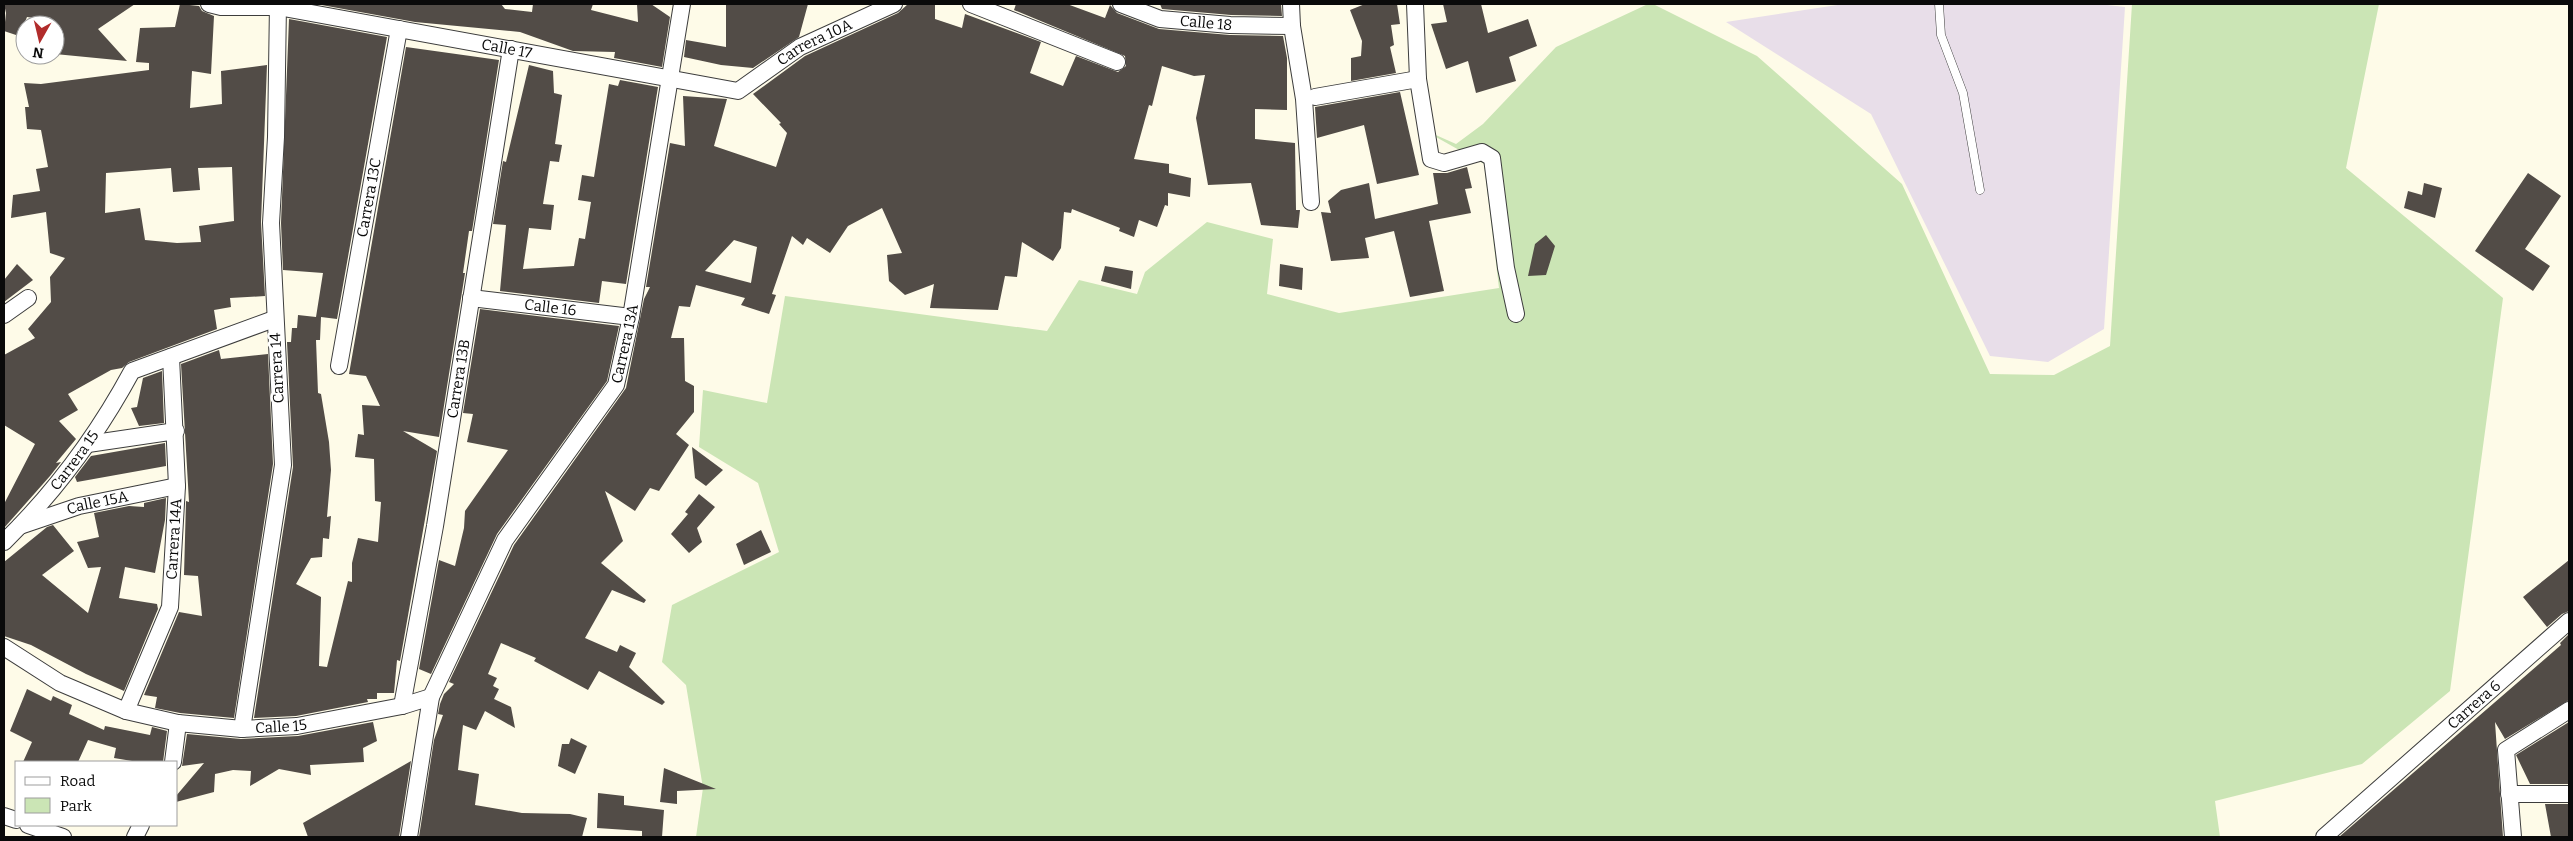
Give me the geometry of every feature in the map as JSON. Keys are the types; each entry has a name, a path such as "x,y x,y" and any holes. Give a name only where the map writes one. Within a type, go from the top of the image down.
{"street":[{"name":"Calle 17","path":"209,4 221,7 278,5 738,91"},
{"name":"Carrera 13A","path":"431,697 505,540 616,385 630,317 682,4"},
{"name":"Carrera 10A","path":"738,91 800,47 894,4"},
{"path":"971,4 1117,62"},
{"name":"Calle 18","path":"1121,4 1160,19 1230,25 1292,26"},
{"path":"1291,4 1292,26 1304,99 1312,202"},
{"path":"1415,4 1418,79 1431,159 1444,163 1482,152 1492,158 1506,268 1516,314"},
{"name":"Carrera 14","path":"242,729 283,465 274,319 271,223 276,137 278,5"},
{"name":"Carrera 13C","path":"339,366 399,29"},
{"name":"Carrera 13B","path":"402,706 435,526 511,49"},
{"path":"1315,97 1418,79"},
{"path":"4,315 28,298"},
{"name":"Calle 16","path":"472,298 630,317"},
{"path":"171,357 274,319"},
{"name":"Carrera 15","path":"4,542 20,527 88,444 110,412 132,371 171,357"},
{"name":"Carrera 14A","path":"126,711 170,607 177,486 176,431 171,357"},
{"path":"88,444 176,431"},
{"name":"Calle 15A","path":"20,527 79,506 177,486"},
{"name":"Carrera 6","path":"2324,837 2569,621"},
{"name":"Calle 15","path":"4,647 60,684 126,711 178,723 242,729 297,726 402,706 431,697"},
{"path":"409,837 431,697"},
{"path":"2513,837 2506,750 2569,710"},
{"path":"174,761 178,723"},
{"path":"2509,794 2569,794"},
{"path":"31,826 64,837"}],"lane":[{"path":"1939,4 1941,35 1963,93 1980,190"}],"shaded area":[{"path":"1844,4 2098,4 2125,7 2104,329 2048,362 1990,356 1871,114 1726,22"}],"green space":[{"path":"1648,4 1653,4 1757,56 1902,184 1990,374 2054,375 2110,346 2132,4 2379,4 2346,168 2503,298 2450,691 2362,764 2215,801 2220,837 696,837 703,788 686,685 662,662 672,605 779,552 758,483 699,447 703,390 767,403 785,296 1047,331 1079,280 1137,294 1145,272 1207,222 1273,239 1267,294 1339,313 1499,288 1484,164 1420,128 1456,144 1483,124 1556,47"}],"building":[{"path":"4,4 135,4 98,29 127,61 65,55 65,15 15,15 15,35 4,31 6,13"},
{"path":"180,4 199,6 202,11 214,16 211,74 192,71 190,108 222,104 221,71 267,65 261,222 265,296 230,298 231,307 214,310 217,329 129,362 122,368 111,370 68,394 78,410 59,421 76,439 56,463 61,462 50,476 4,528 4,504 35,444 4,425 4,355 35,338 28,329 51,302 50,277 65,258 50,253 46,212 11,218 13,195 40,191 36,169 48,167 41,130 27,129 25,107 29,107 24,83 41,84 149,70 149,63 136,62 140,28 175,27","holes":["232,167 234,221 199,226 201,242 177,243 145,240 140,208 105,213 106,173 171,168 173,192 200,190 198,168"]},
{"path":"316,4 501,4 505,9 532,12 533,4 593,4 591,10 638,22 637,4 651,4 670,17 662,67 614,58 615,52 573,51 520,32 415,22"},
{"path":"726,4 808,4 799,37 753,68 721,65 684,57 686,40 726,47"},
{"path":"908,4 935,4 935,19 962,28 965,14 1041,42 1030,73 1063,86 1076,56 1118,72 1126,66 1125,56 1014,10 1016,4 1067,4 1105,18 1110,5 1117,13 1159,29 1230,35 1283,36 1287,58 1287,110 1255,109 1255,139 1295,143 1296,210 1300,210 1298,228 1261,225 1251,183 1208,185 1196,118 1205,75 1194,76 1162,66 1152,106 1149,105 1134,159 1169,164 1169,173 1191,178 1190,197 1168,193 1168,206 1165,205 1157,227 1139,220 1134,237 1119,231 1120,228 1072,209 1071,213 1064,212 1061,248 1053,261 1022,242 1017,277 1005,276 998,310 930,308 934,284 905,295 889,281 887,255 902,253 882,208 848,226 830,253 807,238 803,245 792,236 772,294 776,295 769,314 741,305 745,298 696,285 690,307 679,306 671,338 684,338 685,381 694,386 694,412 676,434 689,445 659,491 650,488 635,511 605,491 623,541 601,563 646,600 644,603 612,590 585,638 617,652 620,645 636,653 629,667 665,702 662,705 599,671 588,690 534,661 536,658 501,643 488,674 497,678 493,686 499,689 494,699 511,707 515,728 485,711 476,730 463,725 458,770 479,774 475,805 522,813 570,814 587,818 582,837 419,837 434,740 443,715 438,714 440,704 444,694 454,684 449,682 514,545 626,388 644,299 650,287 646,287 670,143 685,146 683,96 727,99 714,146 776,167 787,133 779,124 781,123 753,94 805,56 898,13","holes":["734,240 757,247 751,283 705,271"]},
{"path":"1160,4 1281,4 1282,16 1231,15 1162,9"},
{"path":"1365,4 1397,4 1400,24 1391,25 1394,45 1390,47 1396,73 1351,81 1351,58 1361,56 1362,41 1350,10"},
{"path":"1443,4 1481,4 1488,33 1528,19 1537,46 1509,57 1516,81 1476,93 1468,61 1446,69 1431,24 1447,22"},
{"path":"289,19 387,37 337,319 321,317 320,340 316,340 318,393 321,394 329,442 331,470 327,517 331,516 329,539 323,538 322,557 311,558 296,584 321,597 319,666 327,667 348,581 352,582 352,563 358,538 378,542 381,502 375,501 374,459 355,457 358,434 364,435 362,405 380,406 366,376 349,374 406,47 499,60 472,231 469,231 463,273 465,273 439,437 403,431 437,451 400,661 397,660 394,693 377,693 377,699 367,699 368,702 296,716 254,718 293,467 287,342 291,342 292,328 297,328 298,315 316,317 323,273 283,270 281,223"},
{"path":"529,65 553,71 554,93 562,95 555,144 562,145 559,162 550,161 543,204 554,205 551,230 529,228 523,269 574,266 579,238 585,239 591,202 578,200 582,175 594,177 609,84 618,86 620,80 658,87 626,284 602,281 599,303 500,291 506,225 493,224 503,161 506,162"},
{"path":"1400,92 1419,175 1377,184 1364,125 1317,138 1315,107"},
{"path":"1467,167 1472,188 1465,189 1471,213 1429,221 1444,291 1410,297 1394,231 1365,238 1369,258 1331,261 1321,212 1331,213 1328,201 1341,190 1369,183 1375,219 1438,204 1433,173 1447,173"},
{"path":"2528,173 2561,196 2525,249 2550,266 2533,291 2475,251"},
{"path":"2424,183 2442,188 2435,218 2404,208 2408,191 2422,195"},
{"path":"1546,235 1555,246 1546,275 1528,276 1535,244"},
{"path":"17,264 33,280 4,302 4,280"},
{"path":"1280,264 1303,268 1302,290 1279,286"},
{"path":"1105,266 1133,271 1131,289 1101,281"},
{"path":"480,309 619,326 607,381 497,534 431,674 419,669 439,560 455,566 464,528 465,511 508,450 467,442 473,414 463,413"},
{"path":"219,350 221,359 268,354 273,464 234,718 180,713 155,708 157,697 144,695 179,612 202,616 198,576 184,575 186,501 189,502 181,364"},
{"path":"162,371 164,423 139,426 131,408 137,407 143,378"},
{"path":"165,443 166,466 77,482 75,477 91,456"},
{"path":"692,447 723,470 706,486 695,478"},
{"path":"699,494 715,507 697,528 702,542 689,553 671,534 688,514 685,512"},
{"path":"166,498 165,520 155,573 125,567 119,598 157,604 158,609 124,691 86,674 31,645 4,636 4,562 47,527 53,525 74,551 42,575 88,613 101,567 88,568 77,542 99,537 94,513 129,506 144,507 144,503"},
{"path":"761,530 771,552 744,565 736,544"},
{"path":"2569,560 2569,611 2562,614 2547,627 2523,597"},
{"path":"2569,634 2569,700 2505,739 2495,722 2503,837 2339,837 2561,645 2560,643"},
{"path":"27,689 51,701 53,696 72,705 69,714 104,730 105,726 150,735 152,727 167,731 163,761 132,761 114,758 116,748 88,740 78,761 23,761 32,742 10,731"},
{"path":"373,722 377,741 363,748 364,762 310,765 311,775 279,769 250,786 251,771 233,770 215,774 214,792 178,801 178,794 204,763 182,766 187,734 241,739 298,736"},
{"path":"2569,722 2569,784 2530,784 2516,755"},
{"path":"571,738 587,746 575,774 558,766 562,744 569,744"},
{"path":"411,761 399,837 308,837 303,823"},
{"path":"664,768 716,789 677,791 677,804 660,802"},
{"path":"598,793 624,796 624,805 664,810 662,837 642,837 642,831 597,828"},
{"path":"2545,804 2569,804 2569,837 2551,837"}]}
